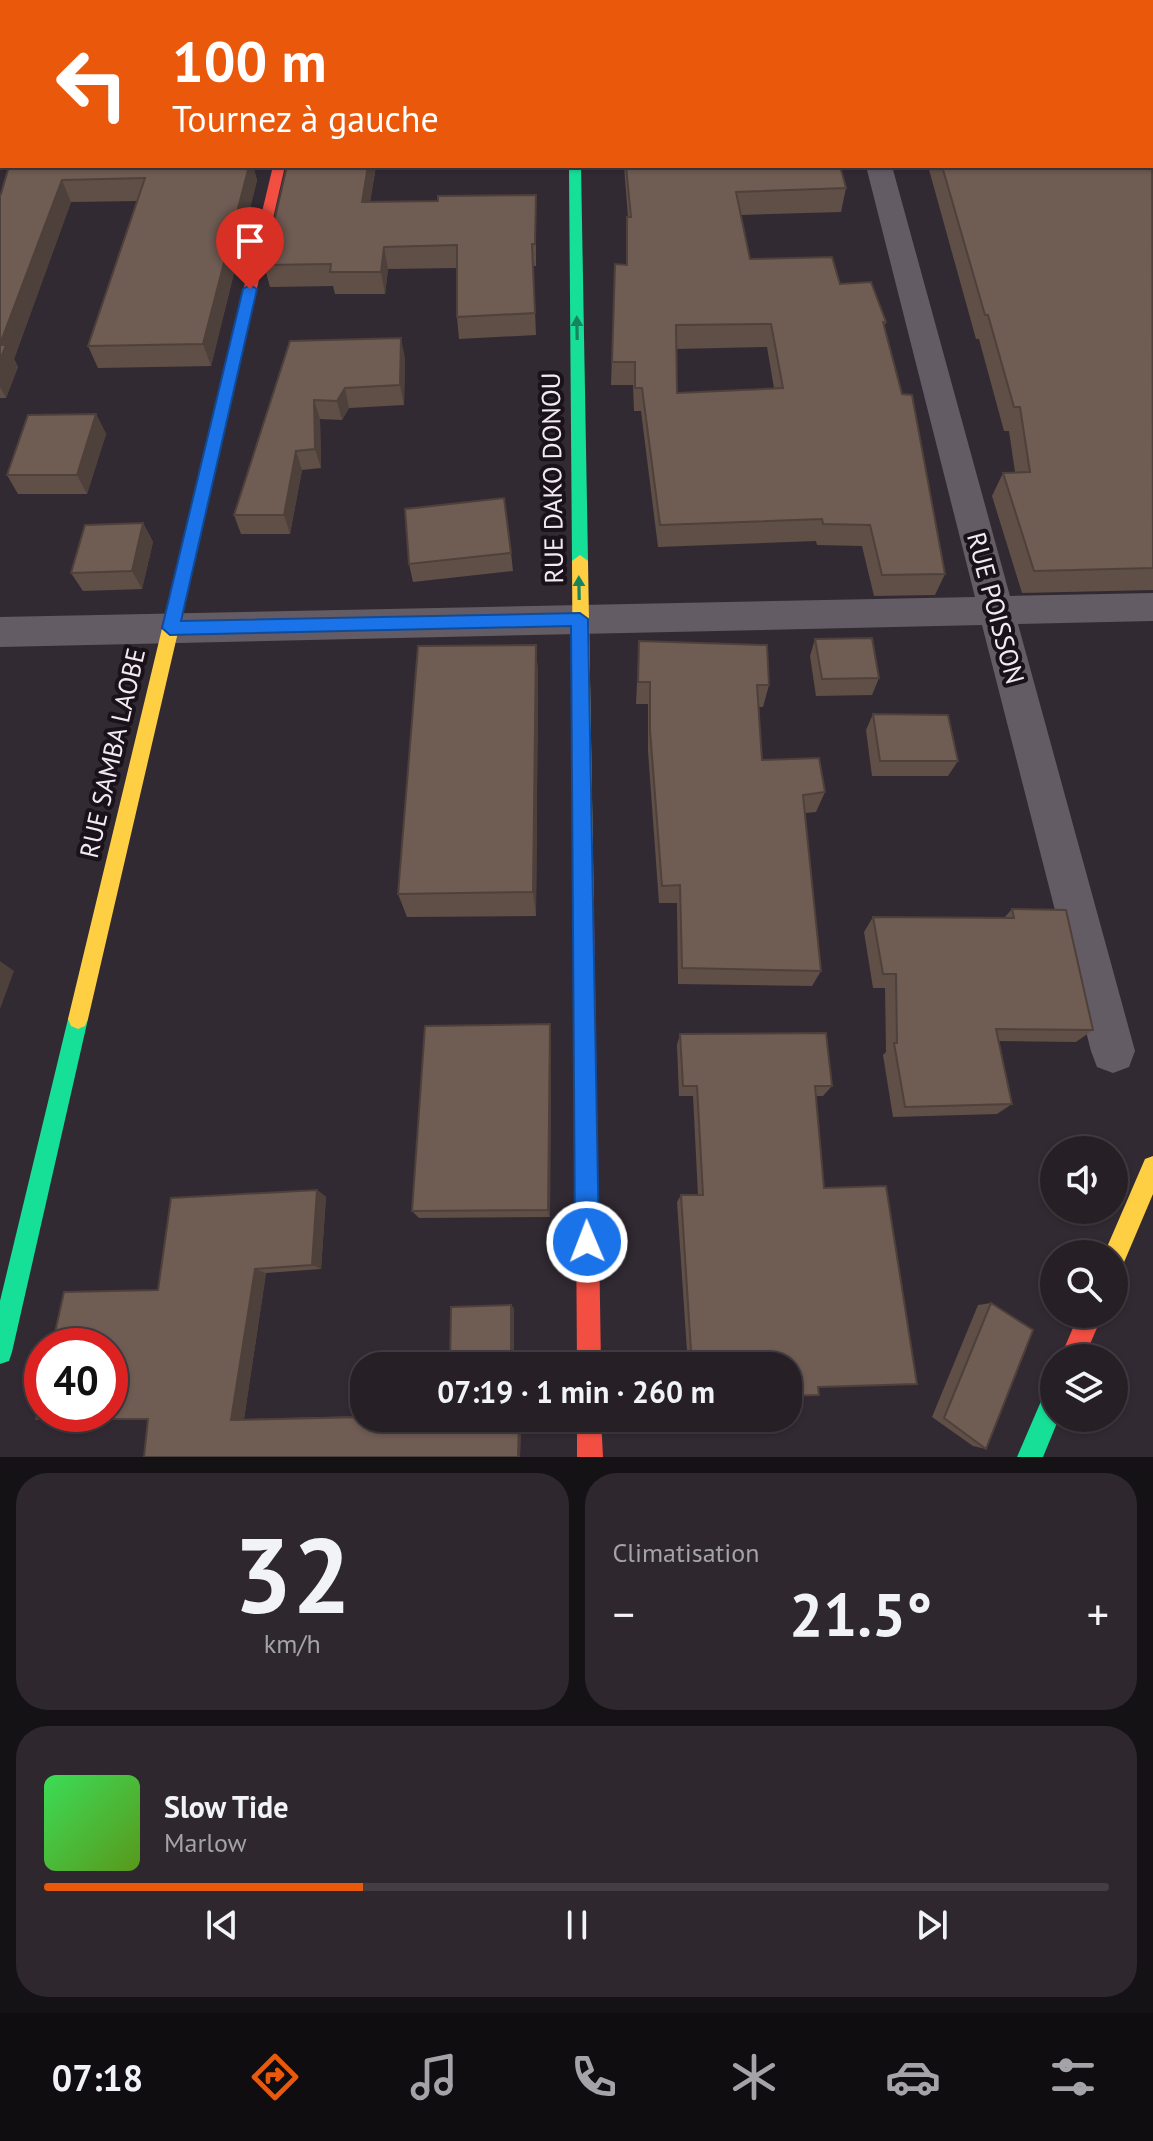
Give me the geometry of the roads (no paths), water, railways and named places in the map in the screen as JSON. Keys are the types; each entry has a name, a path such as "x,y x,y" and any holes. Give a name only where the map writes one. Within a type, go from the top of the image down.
{"main road":[{"name":"RUE SAMBA LAOBE","path":"0,1352 279,168"},
{"name":"RUE DAKO DONOU","path":"575,168 589,1352"},
{"path":"1122,1240 1153,1167"},
{"path":"589,1432 590,1457"},
{"path":"1030,1457 1041,1432"}],"street":[{"name":"RUE POISSON","path":"880,168 1113,1051"},
{"path":"0,632 1153,607"}]}
